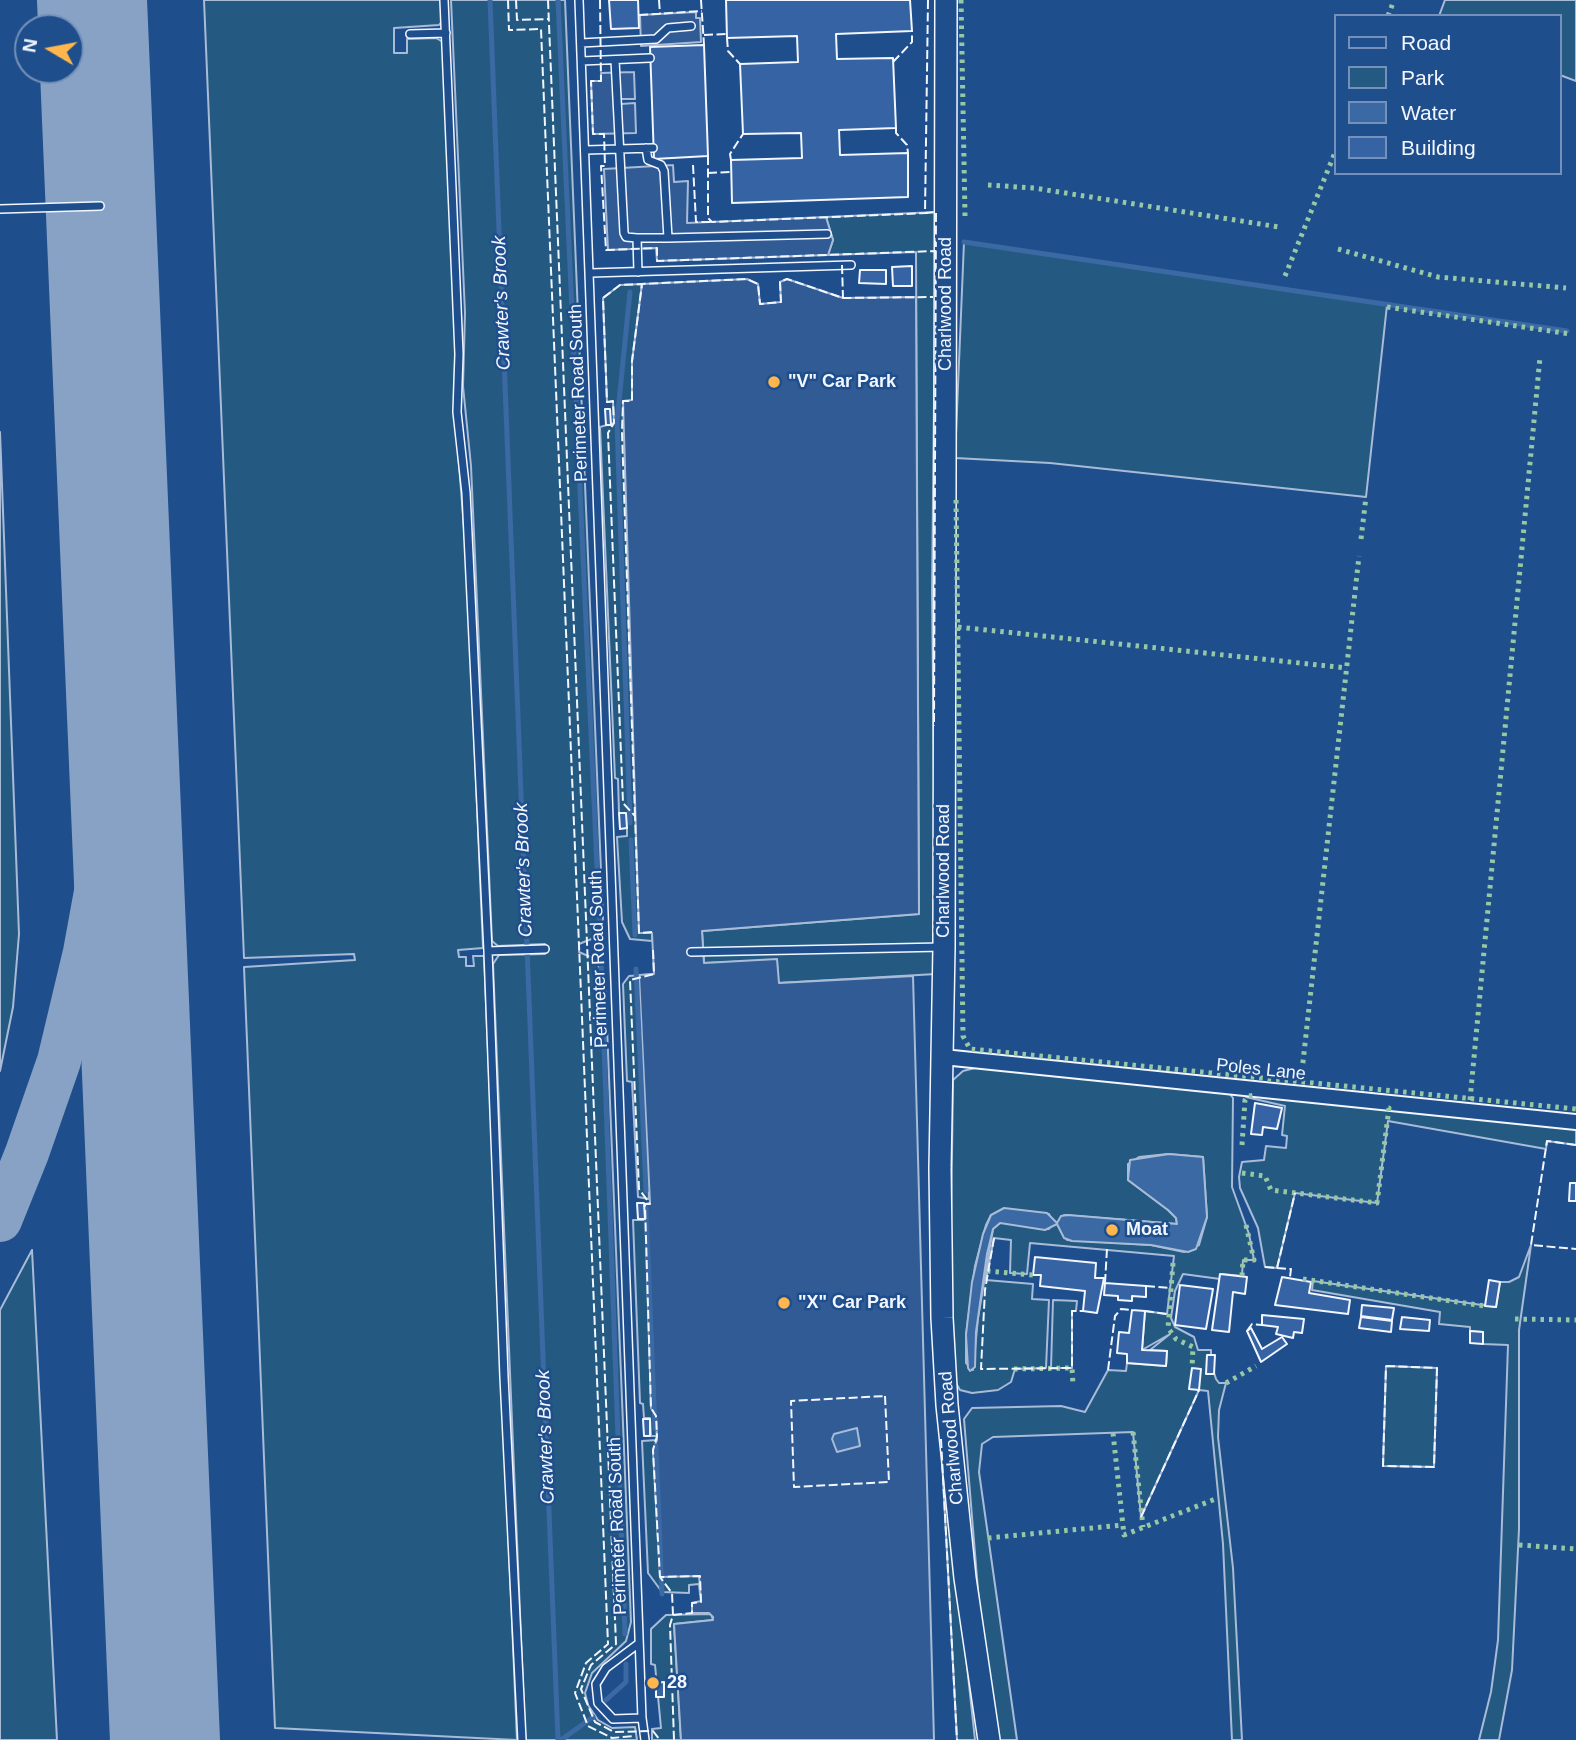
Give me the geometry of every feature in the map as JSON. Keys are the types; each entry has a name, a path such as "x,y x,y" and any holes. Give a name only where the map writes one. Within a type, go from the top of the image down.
{"street":[{"name":"Charlwood Road","path":"946,0 944,947 940,1168 947,1392 965,1578 989,1740"},
{"name":"Poles Lane","path":"943,1057 1576,1122"}],"lane":[{"path":"444,0 459,354 457,412 466,494 522,1740"},
{"name":"Perimeter Road South","path":"579,0 591,274 638,1644 645,1740"},
{"path":"581,43 656,39 668,28 691,26"},
{"path":"410,34 446,33"},
{"path":"582,61 650,58"},
{"path":"615,60 618,149 626,237 692,240 827,234"},
{"path":"586,150 650,148 648,160 661,165 664,171 668,238"},
{"path":"0,209 100,206"},
{"path":"637,239 638,272"},
{"path":"591,274 851,265"},
{"path":"691,952 944,947"},
{"path":"488,951 545,949"},
{"path":"638,1644 604,1671 596,1684 596,1696 604,1712 614,1719 642,1718"}],"green space":[{"path":"204,0 442,0 442,21 439,25 394,28 394,53 407,53 407,39 436,38 443,42 456,331 454,400 467,567 483,948 458,950 459,957 466,957 466,966 474,966 473,956 484,956 517,1740 275,1728 244,967 355,960 354,954 244,958"},
{"path":"451,0 565,0 603,919 594,938 579,944 579,952 595,959 605,978 631,1622 626,1641 592,1673 585,1693 588,1705 598,1720 612,1728 635,1727 637,1740 526,1740 525,1733 493,964 499,955 545,954 545,944 498,946 492,941 471,466 463,386 465,313"},
{"path":"1445,0 1576,0 1576,81 1562,76 1562,14 1440,14"},
{"path":"936,212 932,592 936,974 778,983 777,960 704,963 702,931 919,914 916,252 828,255 833,240 826,217"},
{"path":"964,242 1387,305 1366,497 1050,463 955,458"},
{"path":"642,284 636,360 632,361 632,401 624,401 630,674 644,933 652,932 652,941 630,939 622,922 617,837 627,836 627,828 619,813 618,779 615,778 600,427 614,423 613,402 607,402 603,298 620,285"},
{"path":"0,432 19,934 13,1007 0,1071"},
{"path":"680,972 640,989 649,1199 638,1197 632,1082 627,1081 623,984 629,976"},
{"path":"983,1066 1229,1093 1233,1098 1232,1187 1249,1234 1254,1260 1243,1260 1242,1276 1221,1274 1220,1279 1183,1274 1175,1291 1171,1318 1175,1327 1194,1337 1198,1350 1211,1350 1211,1363 1216,1379 1219,1383 1226,1383 1219,1410 1218,1437 1233,1568 1242,1740 1232,1740 1223,1544 1208,1391 1199,1390 1141,1517 1133,1432 993,1437 982,1444 979,1472 1017,1740 998,1740 979,1602 964,1419 972,1408 1061,1406 1085,1412 1108,1370 1126,1371 1127,1363 1166,1366 1167,1351 1150,1350 1170,1334 1142,1350 1145,1311 1167,1314 1174,1256 1030,1243 1027,1274 1010,1273 1011,1240 994,1238 986,1280 1033,1284 1032,1299 1049,1300 1046,1368 1015,1369 1011,1382 998,1390 972,1393 960,1390 956,1383 950,1301 953,1080 963,1071","holes":["1168,1154 1203,1157 1207,1217 1199,1245 1184,1252 1151,1245 1067,1240 1057,1224 1064,1215 1177,1224 1176,1218 1168,1210 1128,1180 1128,1164 1139,1157","1049,1214 1053,1223 1049,1229 1007,1223 1000,1223 993,1229 978,1318 973,1370 966,1363 966,1335 975,1266 986,1225 991,1215"]},
{"path":"1251,1095 1576,1128 1576,1145 1547,1141 1546,1149 1388,1121 1377,1203 1295,1193 1277,1268 1265,1267 1258,1228 1240,1188 1239,1177 1242,1162 1264,1160 1266,1146 1286,1148 1287,1136 1282,1135 1285,1106 1246,1097"},
{"path":"645,1204 657,1436 651,1436 650,1418 644,1418 643,1404 640,1403 633,1220 645,1220"},
{"path":"1531,1245 1519,1330 1519,1529 1512,1670 1499,1740 1479,1740 1491,1692 1498,1640 1508,1345 1483,1344 1483,1332 1470,1331 1470,1327 1439,1324 1440,1312 1312,1290 1313,1281 1496,1307 1500,1282 1509,1282 1519,1277"},
{"path":"32,1250 57,1740 0,1740 0,1310"},
{"path":"1053,1300 1077,1301 1076,1311 1072,1311 1072,1368 1051,1368"},
{"path":"1386,1366 1437,1368 1434,1467 1383,1466"},
{"path":"657,1440 712,1569 700,1594 699,1584 689,1585 689,1593 662,1592 648,1573 642,1441"},
{"path":"942,1460 957,1574 975,1740 957,1740"},
{"path":"711,1614 713,1620 674,1624 681,1740 652,1740 652,1729 661,1728 655,1665 651,1664 651,1629 666,1615"}],"shaded area":[{"path":"696,12 696,18 700,18 701,42 641,46 640,15"},
{"path":"634,72 635,99 621,99 621,104 635,103 636,133 593,134 591,81 601,81 601,73"},
{"path":"673,165 674,182 688,181 687,223 826,217 833,240 828,255 657,261 656,248 608,250 604,169"},
{"path":"747,279 758,284 760,304 781,302 780,282 787,279 843,298 916,297 919,914 702,931 704,963 777,959 779,983 913,976 934,1740 681,1740 674,1624 713,1620 713,1617 709,1613 692,1613 692,1603 701,1601 699,1576 660,1577 653,1450 657,1440 656,1416 651,1408 645,1204 650,1203 639,975 654,974 652,933 639,933 623,401 632,400 632,361 642,284"}],"water":[{"path":"1169,1154 1203,1157 1207,1217 1196,1249 1188,1252 1151,1245 1072,1241 1064,1238 1057,1224 1045,1230 1000,1223 993,1229 987,1254 976,1332 975,1367 970,1371 966,1335 972,1282 983,1234 991,1215 1004,1208 1047,1213 1057,1223 1061,1216 1068,1215 1177,1224 1176,1218 1168,1210 1128,1180 1130,1160"},
{"path":"857,1428 860,1446 837,1452 832,1439 834,1434"}],"building":[{"path":"609,0 638,0 639,28 611,29"},
{"path":"726,0 910,0 912,31 836,34 837,59 893,58 896,128 839,130 840,155 908,153 908,197 732,203 731,160 802,158 801,133 743,134 740,64 798,62 797,36 727,38"},
{"path":"704,45 708,156 654,159 650,47"},
{"path":"912,266 912,286 893,286 892,267"},
{"path":"860,270 886,270 886,284 859,283"},
{"path":"605,409 610,409 611,425 606,425"},
{"path":"619,813 626,813 627,828 620,829"},
{"path":"1255,1103 1282,1108 1277,1129 1263,1127 1262,1135 1251,1134"},
{"path":"1570,1183 1576,1183 1576,1201 1569,1201"},
{"path":"637,1203 644,1203 645,1219 638,1219"},
{"path":"1035,1257 1096,1263 1095,1278 1104,1278 1097,1313 1083,1311 1085,1291 1040,1286 1041,1275 1033,1275"},
{"path":"1220,1274 1247,1277 1245,1294 1233,1292 1229,1332 1212,1330"},
{"path":"1282,1277 1311,1282 1309,1293 1350,1300 1348,1314 1275,1305"},
{"path":"1489,1280 1500,1282 1496,1307 1485,1306"},
{"path":"1105,1283 1146,1286 1146,1297 1132,1296 1132,1301 1118,1300 1118,1296 1104,1295"},
{"path":"1180,1285 1213,1289 1206,1329 1175,1325"},
{"path":"1362,1305 1394,1308 1392,1320 1361,1316"},
{"path":"1132,1310 1145,1311 1142,1350 1167,1351 1166,1366 1127,1363 1127,1354 1117,1353 1119,1332 1129,1333"},
{"path":"1262,1315 1304,1319 1302,1333 1294,1332 1293,1338 1276,1334 1278,1327 1262,1325"},
{"path":"1361,1317 1392,1321 1391,1332 1359,1328"},
{"path":"1402,1317 1430,1320 1429,1331 1400,1329"},
{"path":"1251,1328 1262,1349 1282,1337 1287,1344 1261,1362 1247,1331"},
{"path":"1470,1331 1483,1332 1483,1344 1470,1343"},
{"path":"1207,1355 1215,1355 1214,1374 1206,1374"},
{"path":"1192,1368 1201,1369 1199,1390 1189,1389"},
{"path":"643,1419 650,1419 650,1436 644,1436"},
{"path":"664,1682 664,1697 656,1697 656,1683"}],"waterway":[{"name":"Crawter's Brook","path":"490,0 558,1740"},
{"path":"558,0 600,934"},
{"path":"964,242 1567,331"},
{"path":"630,292 617,421 630,823"},
{"path":"631,840 635,935"},
{"path":"601,961 625,1634"},
{"path":"636,969 646,1191"},
{"path":"646,1208 655,1429"},
{"path":"656,1446 662,1594"},
{"path":"606,1700 626,1682 626,1664"},
{"path":"561,1740 593,1717"}],"taxiway":[{"path":"0,1220 59,1061 85,952 108,826 117,733 119,587"},
{"path":"139,1740 151,1624 154,1478"}],"runway":[{"path":"92,0 165,1740"}],"hedge":[{"path":"961,0 965,216"},
{"path":"1389,14 1394,0"},
{"path":"1285,276 1334,155"},
{"path":"988,185 1034,188 1279,227"},
{"path":"1338,249 1438,277 1566,288"},
{"path":"1387,307 1571,334"},
{"path":"1470,1100 1540,357"},
{"path":"1361,539 1366,497"},
{"path":"956,500 963,1036 970,1049 1576,1109"},
{"path":"1301,1080 1359,556"},
{"path":"958,627 1347,668"},
{"path":"1242,1145 1245,1100 1248,1096 1257,1095"},
{"path":"1242,1173 1265,1176 1271,1190 1377,1203 1389,1108 1385,1108"},
{"path":"1242,1276 1243,1260 1254,1260 1246,1225"},
{"path":"1173,1263 1168,1328 1176,1339 1193,1347 1192,1368"},
{"path":"987,1271 1033,1275"},
{"path":"1303,1279 1485,1306"},
{"path":"1515,1319 1576,1320"},
{"path":"1226,1383 1256,1366"},
{"path":"1014,1369 1072,1368 1073,1385"},
{"path":"1133,1432 1143,1527"},
{"path":"1113,1433 1124,1535 1218,1498"},
{"path":"988,1538 1123,1525"},
{"path":"1519,1545 1576,1549"}],"fence":[{"path":"508,0 509,30 541,29 608,1644 586,1663 575,1693 588,1726 612,1738 635,1736"},
{"path":"516,0 517,20 549,19"},
{"path":"548,0 616,1644 591,1665 581,1689 595,1722 614,1732 653,1731 660,1740"},
{"path":"600,0 601,81 591,81 593,134 604,134 605,166 601,166 606,250 657,248 657,261 936,251"},
{"path":"659,0 660,14"},
{"path":"701,0 704,45"},
{"path":"928,0 925,213 936,212 934,726"},
{"path":"639,15 702,11"},
{"path":"893,62 912,42 912,31"},
{"path":"704,35 727,34"},
{"path":"727,38 728,51 740,64"},
{"path":"896,128 896,133 907,145 908,153"},
{"path":"731,160 730,154 743,134"},
{"path":"708,156 708,218 712,222 928,213"},
{"path":"693,165 696,222 712,222"},
{"path":"708,173 731,172"},
{"path":"842,265 843,298"},
{"path":"652,932 639,933 635,816 623,803 608,433 614,423 613,401 607,402 603,298 620,285 747,279 758,284 760,304 781,302 780,282 787,279 843,298 933,297"},
{"path":"635,816 622,432 623,401 632,401 632,361 642,284"},
{"path":"653,950 654,974 630,980 639,1189 650,1204 645,1204 651,1408 656,1416 657,1436 653,1450 660,1577"},
{"path":"1576,1145 1547,1141 1531,1245 1576,1249"},
{"path":"1265,1267 1277,1268 1295,1193"},
{"path":"994,1238 985,1290 981,1369 1072,1368 1072,1311 1083,1311"},
{"path":"1105,1283 1107,1249"},
{"path":"1277,1268 1291,1269 1290,1277"},
{"path":"1146,1286 1169,1288"},
{"path":"1108,1370 1115,1316 1121,1309 1132,1310"},
{"path":"1145,1311 1167,1314"},
{"path":"1247,1331 1252,1324 1262,1325"},
{"path":"1386,1366 1437,1368 1434,1467 1383,1466 1386,1366"},
{"path":"1141,1517 1199,1390"},
{"path":"885,1396 889,1482 794,1487 791,1401 885,1396"},
{"path":"941,1439 957,1740"},
{"path":"673,1615 692,1613 692,1603 701,1602 700,1576 660,1577 672,1593 673,1615 670,1625 674,1740"}],"place":[{"name":"\"V\" Car Park","path":"774,382"},
{"name":"Moat","path":"1112,1230"},
{"name":"\"X\" Car Park","path":"784,1303"},
{"name":"28","path":"653,1683"}]}
